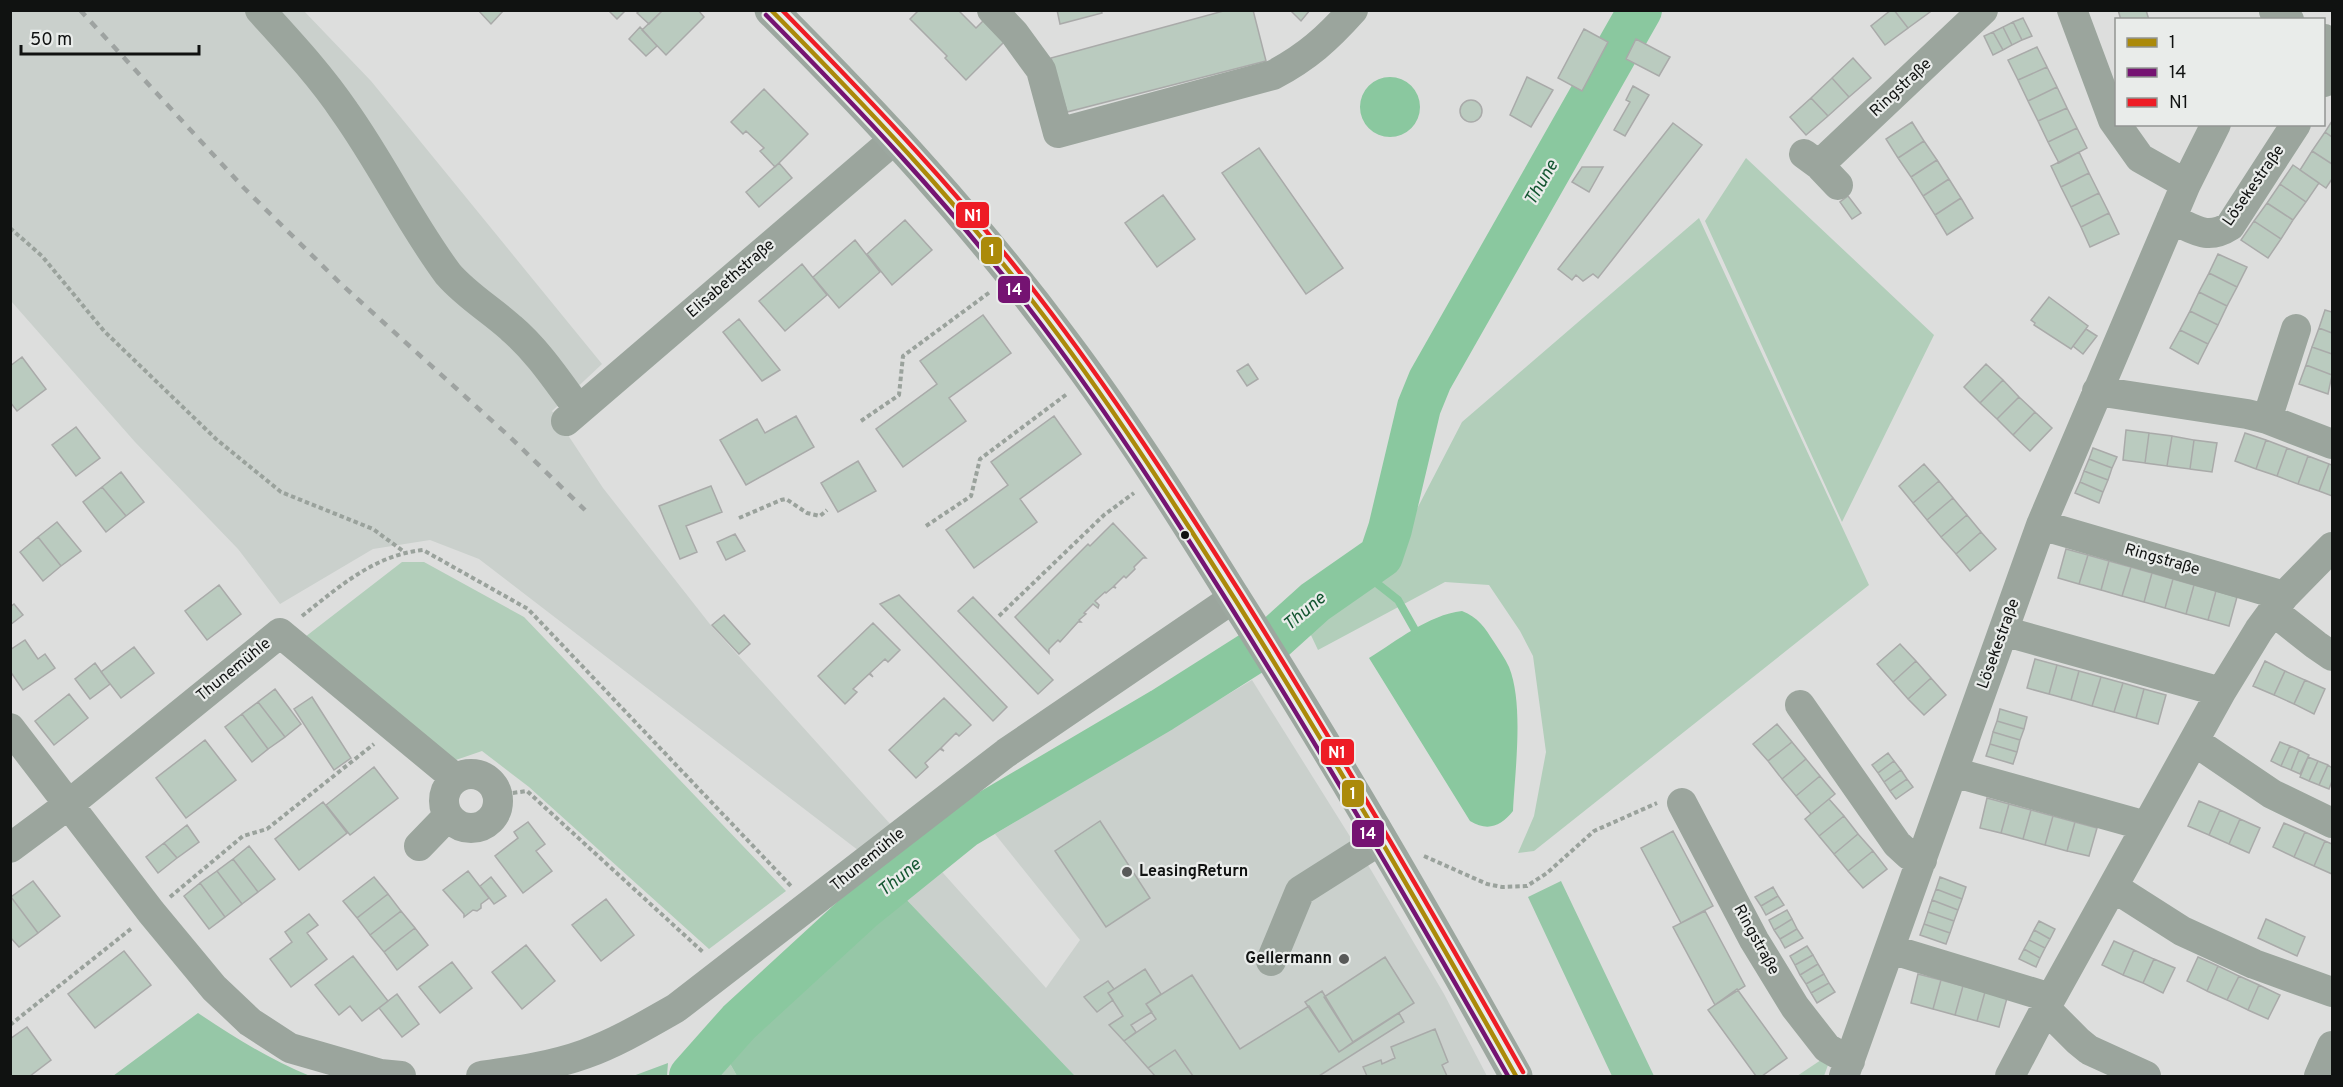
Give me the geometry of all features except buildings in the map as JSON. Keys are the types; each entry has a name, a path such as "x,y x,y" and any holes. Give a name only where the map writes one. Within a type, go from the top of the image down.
{"main road":[{"path":"771,10 896,138 956,206 1064,342 1158,478 1243,610 1382,839 1516,1077"}],"street":[{"name":"Elisabethstraße","path":"260,10 330,90 448,274 461,289 512,328 528,345 573,415 896,138"},
{"path":"992,10 1014,33 1041,70 1058,133 1273,75 1299,61 1326,40 1353,10"},
{"name":"Ringstraße","path":"1821,168 1983,10"},
{"path":"2072,10 2115,123"},
{"path":"2117,126 2140,158 2186,184"},
{"name":"Lösekestraße","path":"1847,1069 2041,525 2186,184 2215,126"},
{"name":"Lösekestraße","path":"2171,219 2208,235 2220,233 2230,226 2295,126"},
{"path":"2267,419 2296,330"},
{"path":"2097,391 2267,419 2332,444"},
{"name":"Ringstraße","path":"2041,525 2278,603 2332,656"},
{"path":"2010,1077 2048,1003 2221,692 2278,603 2332,547"},
{"name":"Thunemühle","path":"481,1077 546,1065 584,1055 621,1039 676,1008 1006,753 1243,610"},
{"path":"2003,632 2221,692"},
{"name":"Thunemühle","path":"10,848 68,805 280,633 455,778"},
{"path":"1800,705 1897,844 1909,855 1922,860"},
{"path":"10,728 151,912 214,988 250,1022 290,1048 387,1076"},
{"path":"2194,741 2272,794 2332,823"},
{"path":"1953,772 2146,825"},
{"path":"475,774 482,776 494,786 498,795 498,810 490,822 481,828 466,829 447,817 444,794 455,778 475,774"},
{"name":"Ringstraße","path":"1682,803 1754,940 1796,1007 1827,1048 1847,1069"},
{"path":"420,846 447,817"},
{"path":"1271,961 1300,891 1382,839"},
{"path":"2114,886 2182,931 2254,964 2332,992"},
{"path":"1890,949 2048,1003 2078,1041 2089,1050 2146,1077"},
{"path":"2319,1077 2332,1046"}],"path":[{"path":"10,228 42,256 104,331 225,446 280,492 373,529 403,552"},
{"path":"861,421 899,395 903,356 991,291"},
{"path":"926,526 971,496 980,459 1068,393"},
{"path":"999,616 1104,515 1134,493"},
{"path":"739,519 786,499 814,515 820,516 827,510"},
{"path":"280,633 359,572 403,552 423,550 528,609 810,906"},
{"path":"10,1025 243,836 267,830 394,728"},
{"path":"498,795 527,791 724,972"},
{"path":"1382,839 1420,853 1487,884 1502,887 1527,886 1547,873 1594,831 1664,800 1682,803"}],"shaded area":[{"path":"10,11 304,11 371,81 602,364 552,411 603,488 709,623 892,826 863,854 479,559 430,540 373,549 280,604 238,549 135,442 11,301"},
{"path":"1390,77 1411,86 1420,107 1411,128 1390,137 1369,128 1360,107 1369,86"},
{"path":"1746,158 1934,335 1842,522 1705,221"},
{"path":"1699,218 1869,585 1534,851 1518,853 1534,816 1546,752 1533,656 1520,631 1489,585 1445,582 1318,650 1309,631 1390,561 1462,422"},
{"path":"402,562 424,562 524,617 786,891 709,949 529,787 482,751 450,762 305,637"},
{"path":"1462,611 1472,616 1487,632 1504,657 1514,682 1517,738 1513,811 1499,824 1488,827 1470,821 1369,658 1425,623 1449,613"},
{"path":"1252,680 1371,870 1444,994 1487,1076 1075,1076 902,895 935,864 1046,988 1080,940 995,834"},
{"path":"1561,881 1654,1076 1612,1076 1528,897"},
{"path":"897,890 1075,1076 737,1076 724,1053"},
{"path":"198,1013 266,1055 310,1076 113,1076"},
{"path":"724,1053 737,1076 704,1076"},
{"path":"1821,1060 1828,1065 1824,1076 1797,1076"},
{"path":"668,1063 667,1076 633,1076"}],"waterway":[{"name":"Thune","path":"691,1076 739,1022 861,910 965,826 1162,710 1274,639 1315,602 1381,556 1390,529 1419,407 1430,380 1640,10"},
{"path":"1360,570 1398,600 1415,630"}],"railway":[{"path":"80,10 244,188 340,283 511,438 585,510"}],"transit line":[{"name":"1","path":"771,10 874,117 1004,264 1114,413 1236,601 1308,719 1379,837 1516,1076"},
{"name":"N1","path":"782,10 882,114 979,222 1039,297 1118,406 1217,556 1314,712 1523,1072"},
{"name":"14","path":"766,15 868,121 998,268 1107,416 1157,490 1265,662 1371,838 1508,1076"}],"place":[{"name":"LeasingReturn","path":"1127,872"},
{"name":"Gellermann","path":"1344,959"}]}
